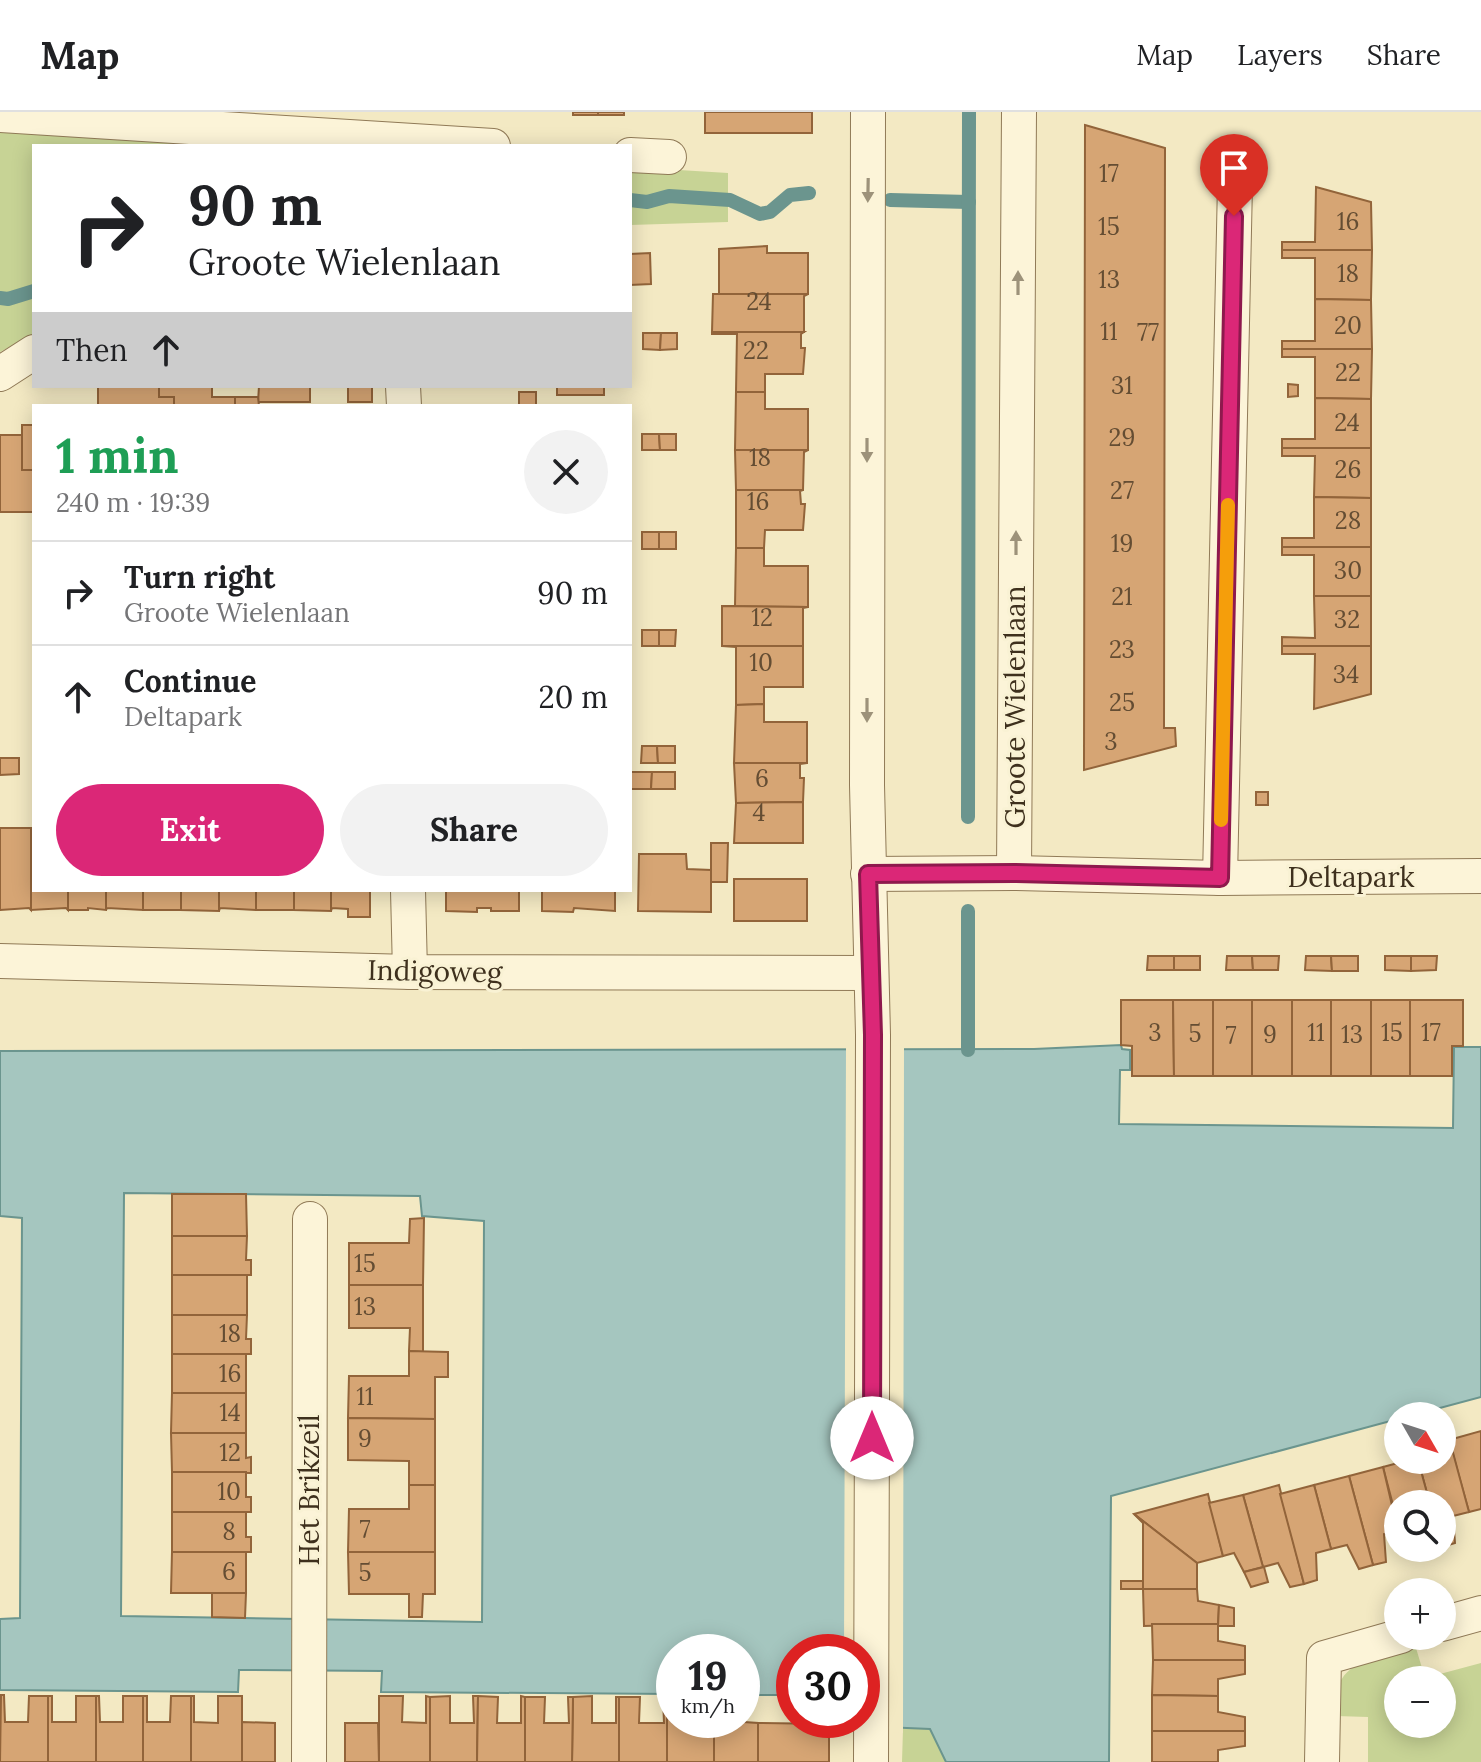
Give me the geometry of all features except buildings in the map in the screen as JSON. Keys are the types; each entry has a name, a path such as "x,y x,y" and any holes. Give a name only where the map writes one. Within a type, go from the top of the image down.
{"street":[{"path":"868,112 868,874 873,1035 872,1749"},
{"name":"Groote Wielenlaan","path":"1014,873 1019,112"},
{"path":"0,115 263,122 474,144"},
{"path":"632,155 669,157"},
{"path":"1220,878 1235,184"},
{"path":"0,374 32,353"},
{"path":"868,874 1014,873"},
{"name":"Deltapark","path":"1014,873 1220,878 1481,876"},
{"path":"408,892 410,972"},
{"name":"Indigoweg","path":"0,961 410,972 870,973"},
{"name":"Het Brikzeil","path":"309,1762 310,1219"},
{"path":"1456,1620 1481,1613"},
{"path":"1322,1762 1324,1658 1384,1641"}],"green space":[{"path":"0,127 272,144 32,144 32,335 0,352"},
{"path":"632,167 728,173 728,222 632,225"},
{"path":"1417,1650 1421,1666 1384,1666 1384,1738 1456,1738 1456,1670 1481,1663 1481,1762 1368,1762 1368,1717 1336,1716 1339,1685 1344,1676 1352,1668 1372,1658"},
{"path":"903,1729 931,1729 946,1762 902,1762"}],"water":[{"path":"1121,1045 1122,1049 1130,1050 1130,1070 1120,1070 1119,1124 1453,1128 1454,1047 1481,1047 1481,1397 1456,1404 1384,1402 1384,1423 1111,1496 1109,1762 946,1762 930,1729 880,1727 880,1634 776,1634 776,1695 760,1695 760,1634 656,1634 656,1694 381,1692 382,1671 239,1670 238,1692 0,1690 0,1619 20,1618 22,1218 0,1216 0,1051 1034,1049","holes":["124,1193 420,1196 422,1216 484,1221 482,1622 121,1616"]}],"pier":[{"path":"904,1045 903,1733 880,1731 880,1634 844,1634 846,1046"}],"waterway":[{"path":"968,817 969,112"},
{"path":"632,200 647,202 669,196 730,200 760,214 770,212 790,195 809,193"},
{"path":"890,200 969,202"},
{"path":"0,298 8,299 32,292"},
{"path":"968,911 968,1050"}],"slow traffic":[{"path":"1221,820 1228,505"}],"route":[{"path":"872,1438 873,1035 868,874 1014,873 1220,878 1234,216"}]}
